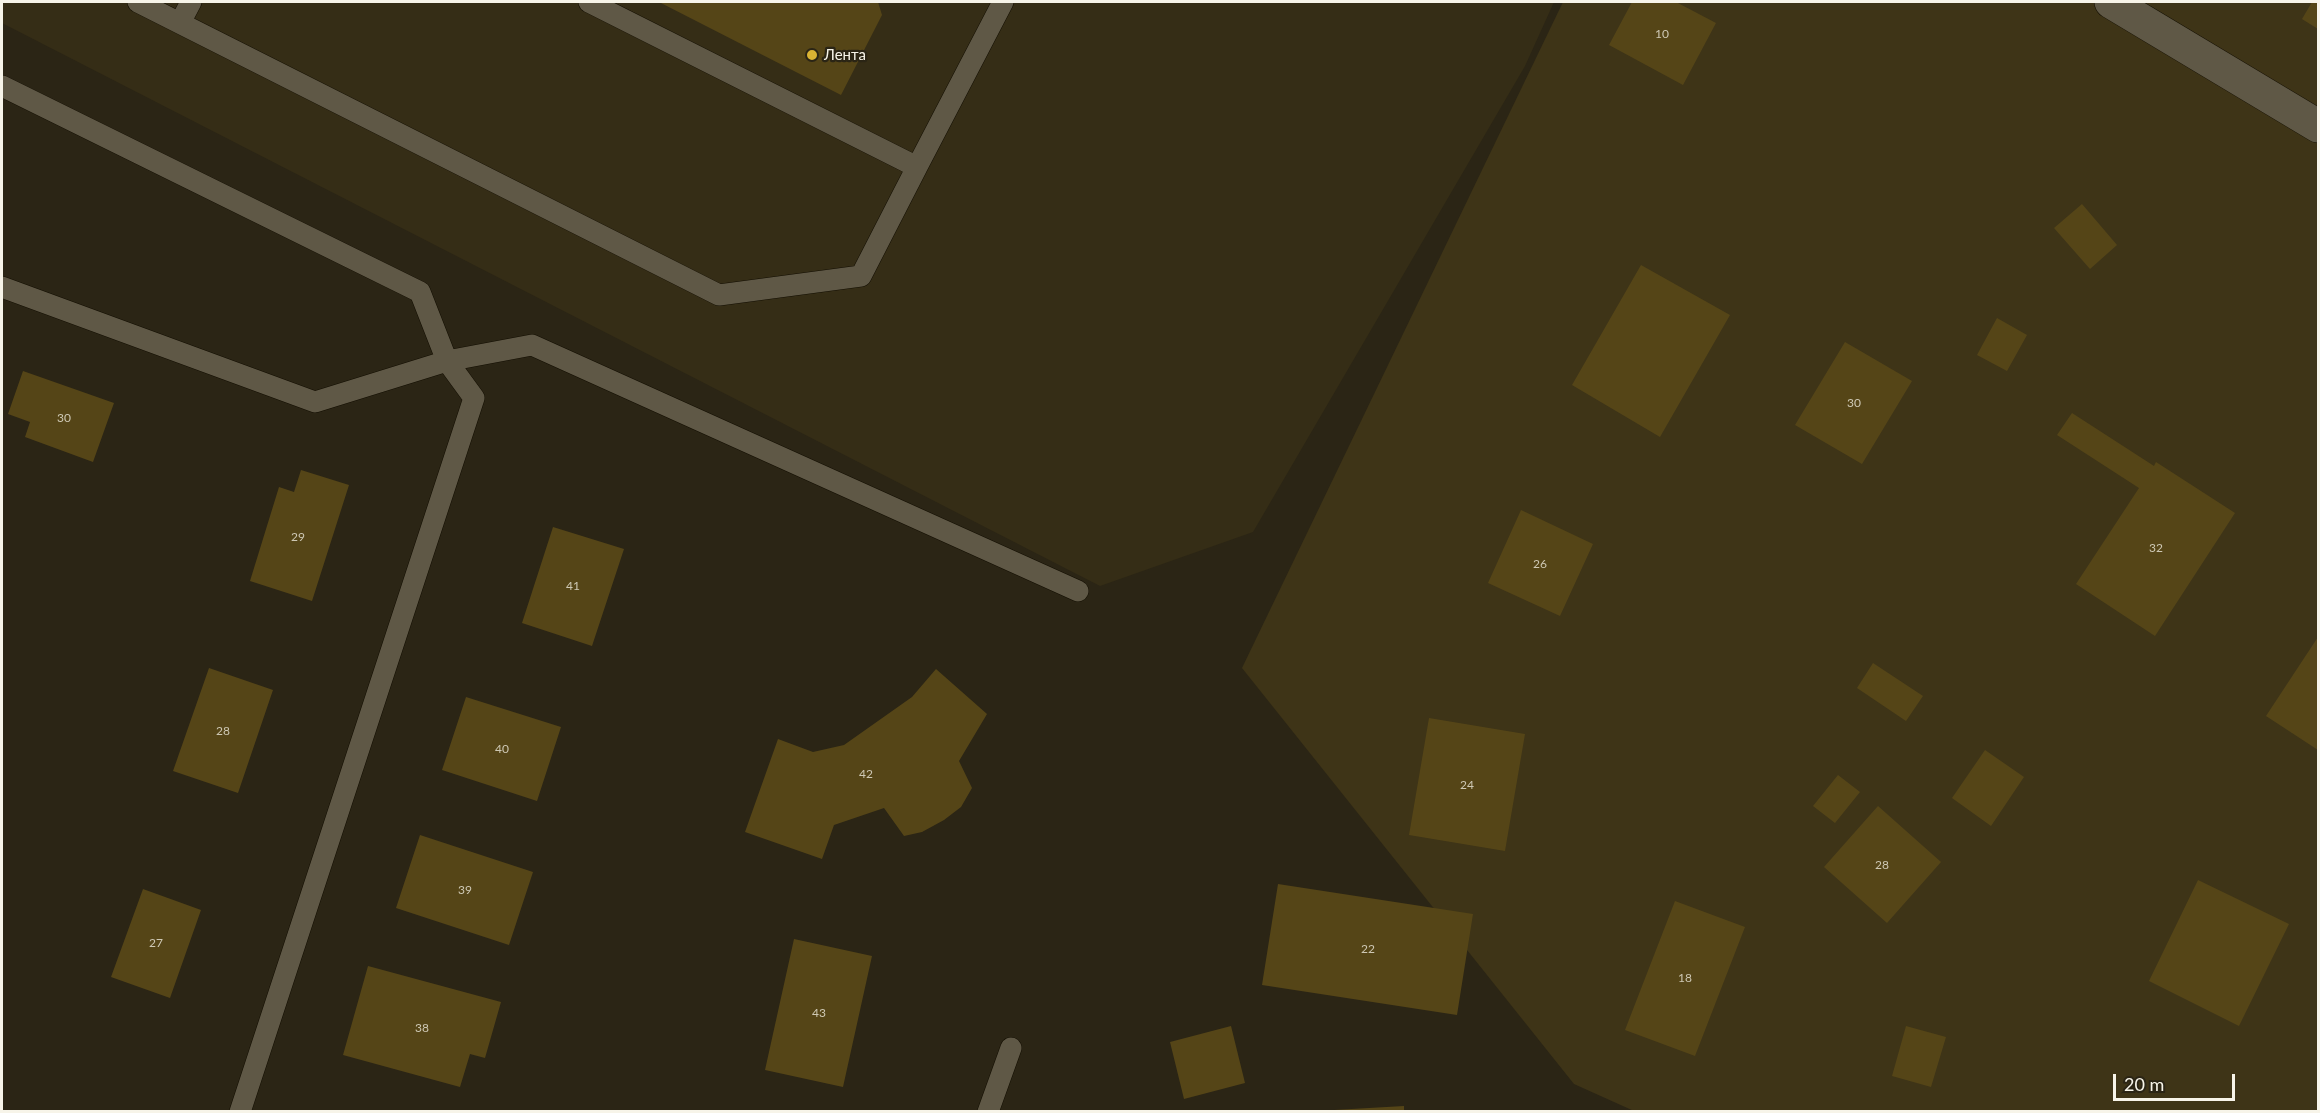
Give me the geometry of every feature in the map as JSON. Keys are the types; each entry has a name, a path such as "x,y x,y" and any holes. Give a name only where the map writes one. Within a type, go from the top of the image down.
{"street":[{"path":"2111,2 2319,126"}],"lane":[{"path":"138,2 719,295 861,276 1003,2"},
{"path":"180,23 191,2"},
{"path":"589,2 916,167"},
{"path":"2,86 420,292 447,361 474,398 240,1112"},
{"path":"2,287 315,402 447,361 532,345 1078,591"},
{"path":"988,1112 1011,1048"}],"shaded area":[{"path":"2,2 1554,2 1525,66 1253,532 1100,586 2,23"},
{"path":"1563,2 2318,2 2318,1111 1634,1111 1574,1084 1242,668"}],"building":[{"name":"Лента","path":"659,2 878,2 882,15 841,95"},
{"path":"1632,2 1676,2 1716,23 1683,85 1609,45"},
{"path":"2312,2 2318,2 2318,29 2302,19"},
{"path":"2082,204 2117,245 2090,269 2054,228"},
{"path":"1641,265 1730,315 1660,437 1572,385"},
{"path":"1997,318 2027,335 2007,371 1977,355"},
{"path":"1845,342 1912,381 1862,464 1795,425"},
{"path":"23,371 114,403 93,462 25,437 30,422 8,414"},
{"path":"2072,413 2154,466 2156,462 2235,513 2155,636 2076,584 2139,488 2057,435"},
{"path":"301,470 349,485 312,601 250,581 279,487 294,492"},
{"path":"1521,510 1593,544 1560,616 1488,583"},
{"path":"553,527 624,549 592,646 522,623"},
{"path":"2318,637 2318,750 2266,716"},
{"path":"1873,663 1923,696 1906,721 1857,688"},
{"path":"209,668 273,690 238,793 173,771"},
{"path":"936,669 987,714 959,761 972,788 961,807 922,832 904,836 884,808 834,825 822,859 745,832 778,739 813,752 844,745 912,697"},
{"path":"466,697 561,727 537,801 442,770"},
{"path":"1429,718 1525,734 1505,851 1409,835"},
{"path":"1985,750 2024,777 1991,826 1952,798"},
{"path":"1838,775 1860,792 1835,823 1813,806"},
{"path":"1878,806 1941,862 1887,923 1824,867"},
{"path":"420,835 533,872 509,945 396,908"},
{"path":"2198,880 2289,924 2239,1026 2149,981"},
{"path":"1278,884 1473,914 1457,1015 1262,985"},
{"path":"143,889 201,910 170,998 111,977"},
{"path":"1675,901 1745,927 1695,1056 1625,1030"},
{"path":"794,939 872,956 843,1087 765,1070"},
{"path":"368,966 501,1002 485,1058 470,1054 460,1087 343,1055"},
{"path":"1231,1026 1245,1083 1184,1099 1170,1042"},
{"path":"1906,1026 1946,1037 1931,1087 1892,1076"},
{"path":"1404,1106 1404,1112 1334,1112 1334,1110"}],"place":[{"name":"Лента","path":"812,55"}]}
